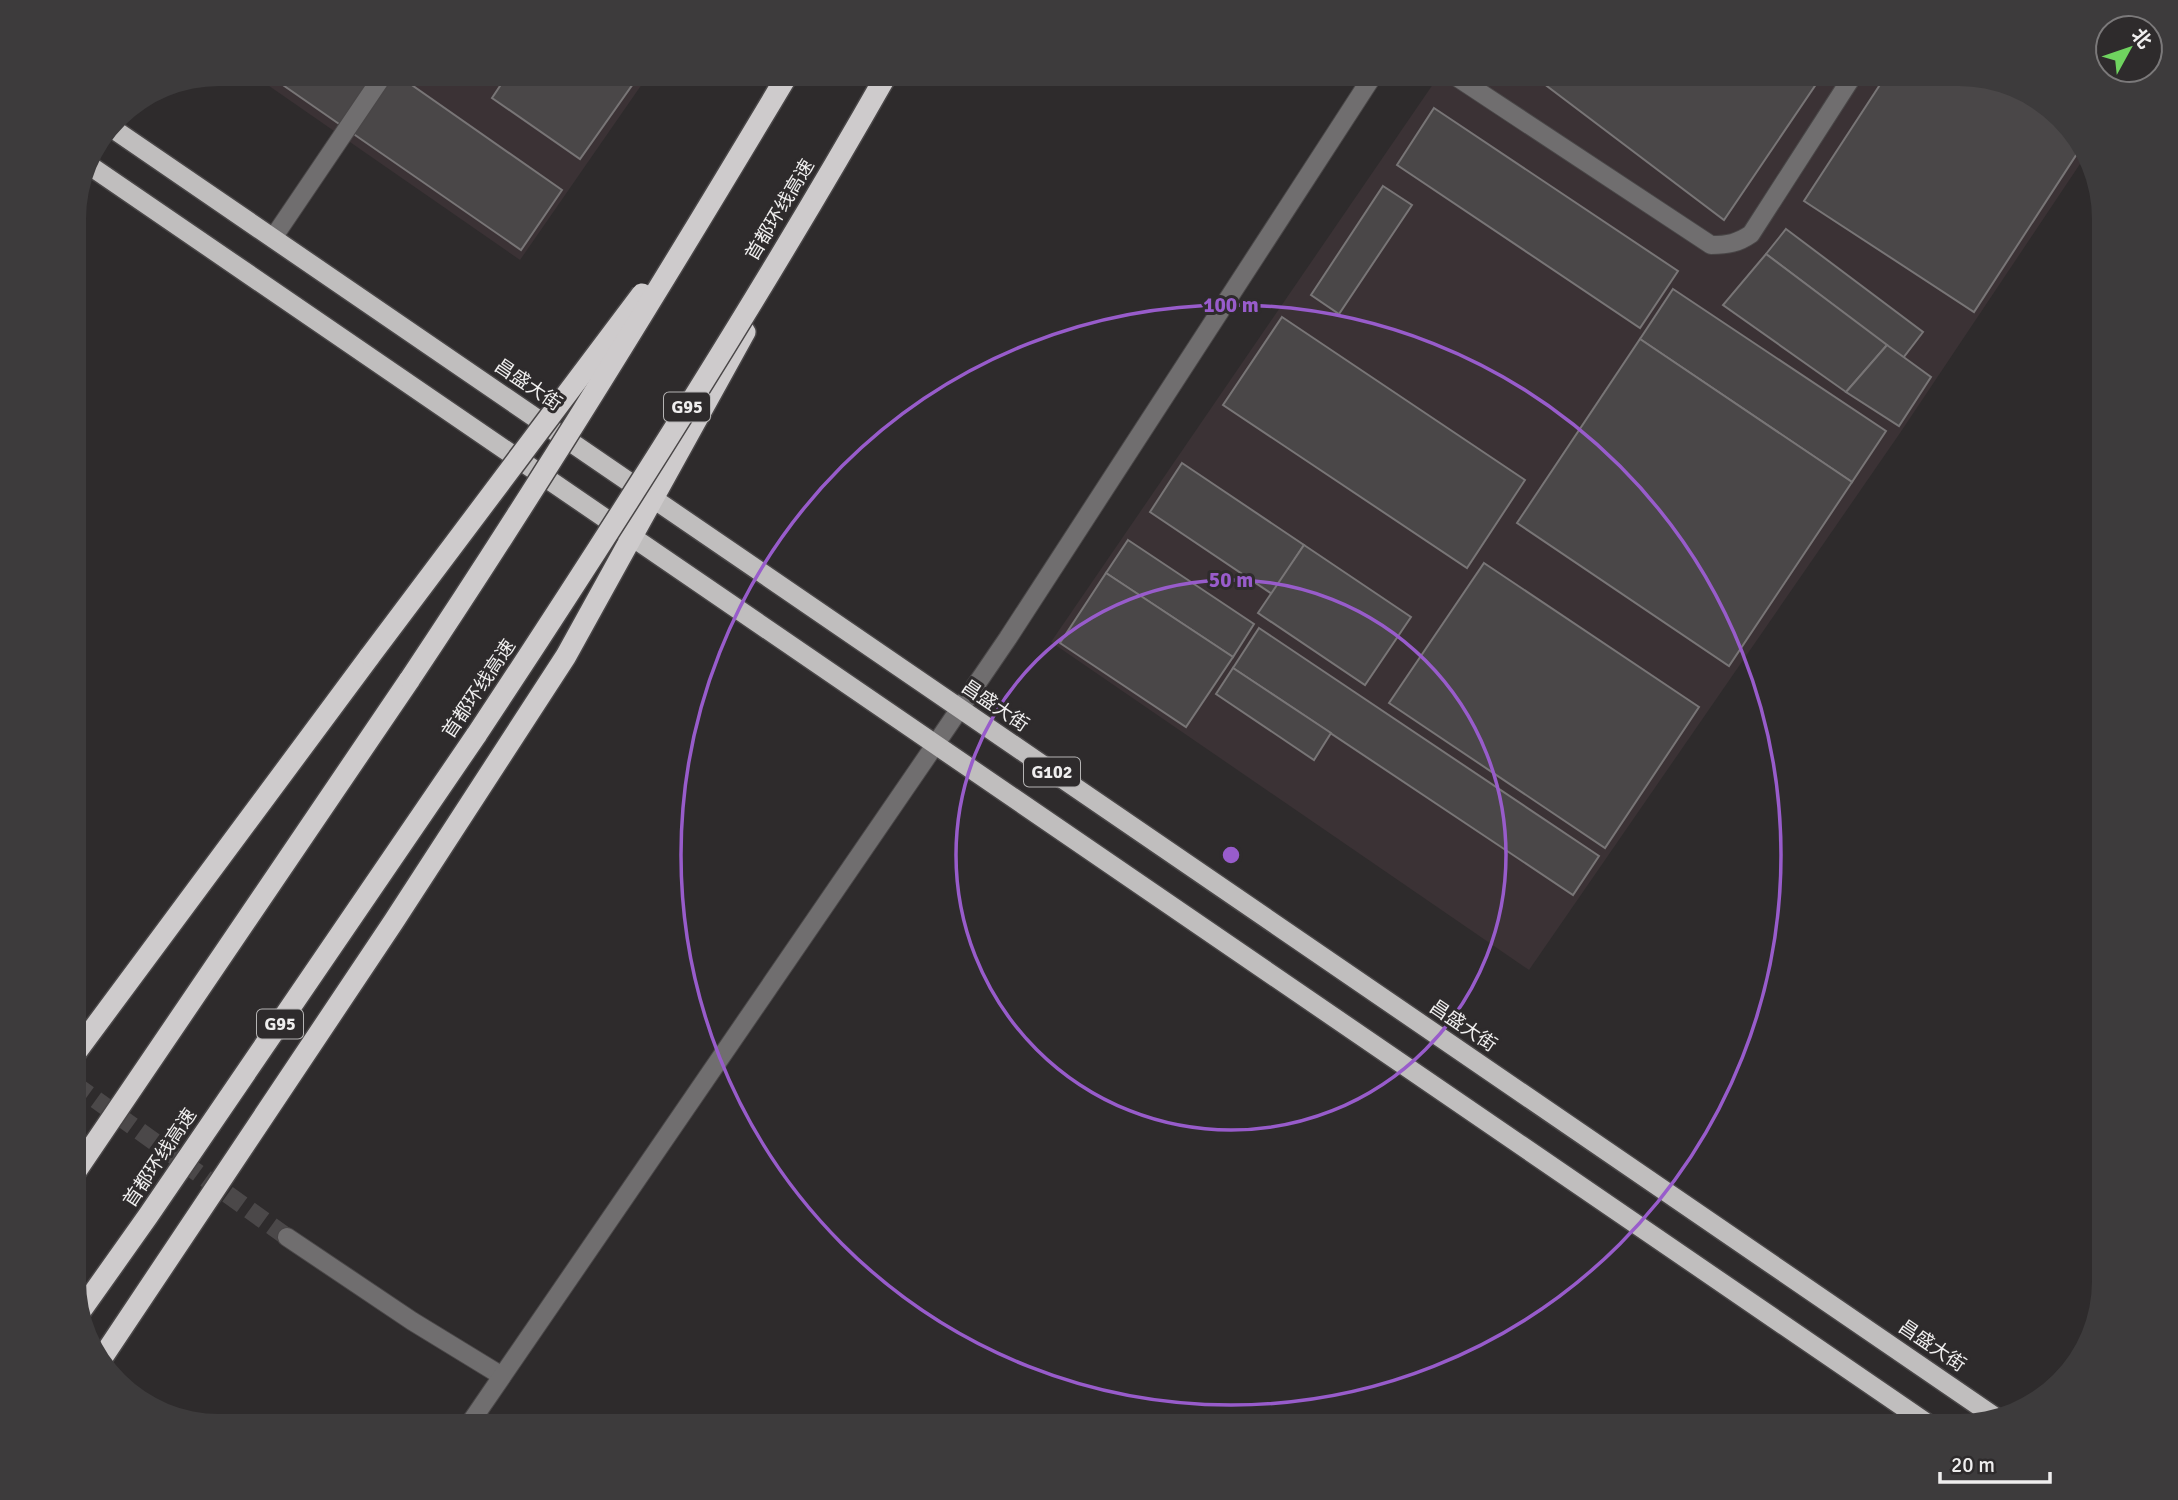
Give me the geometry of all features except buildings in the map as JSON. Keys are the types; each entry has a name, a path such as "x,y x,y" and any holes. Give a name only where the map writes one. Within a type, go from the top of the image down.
{"highway":[{"path":"86,1156 513,525 781,86"},
{"name":"首都环线高速","path":"87,1302 477,734 584,571 715,363 880,86"},
{"path":"106,1352 544,691 595,607 863,115"},
{"name":"昌盛大街","path":"118,132 1987,1411"},
{"name":"G102","path":"95,169 1913,1414"},
{"path":"86,1039 707,209"}],"street":[{"path":"273,239 376,86"},
{"path":"476,1414 960,709 1366,86"},
{"path":"1470,86 1712,245 1740,241 1751,234 1846,86"},
{"path":"287,1237 412,1321 502,1377"}],"shaded area":[{"path":"269,86 641,86 520,260"},
{"path":"1432,86 1968,86 2002,93 2033,108 2059,131 2079,160 2080,163 1900,433 1529,970 1051,642"}],"tunnel":[{"path":"86,1093 287,1237"}]}
